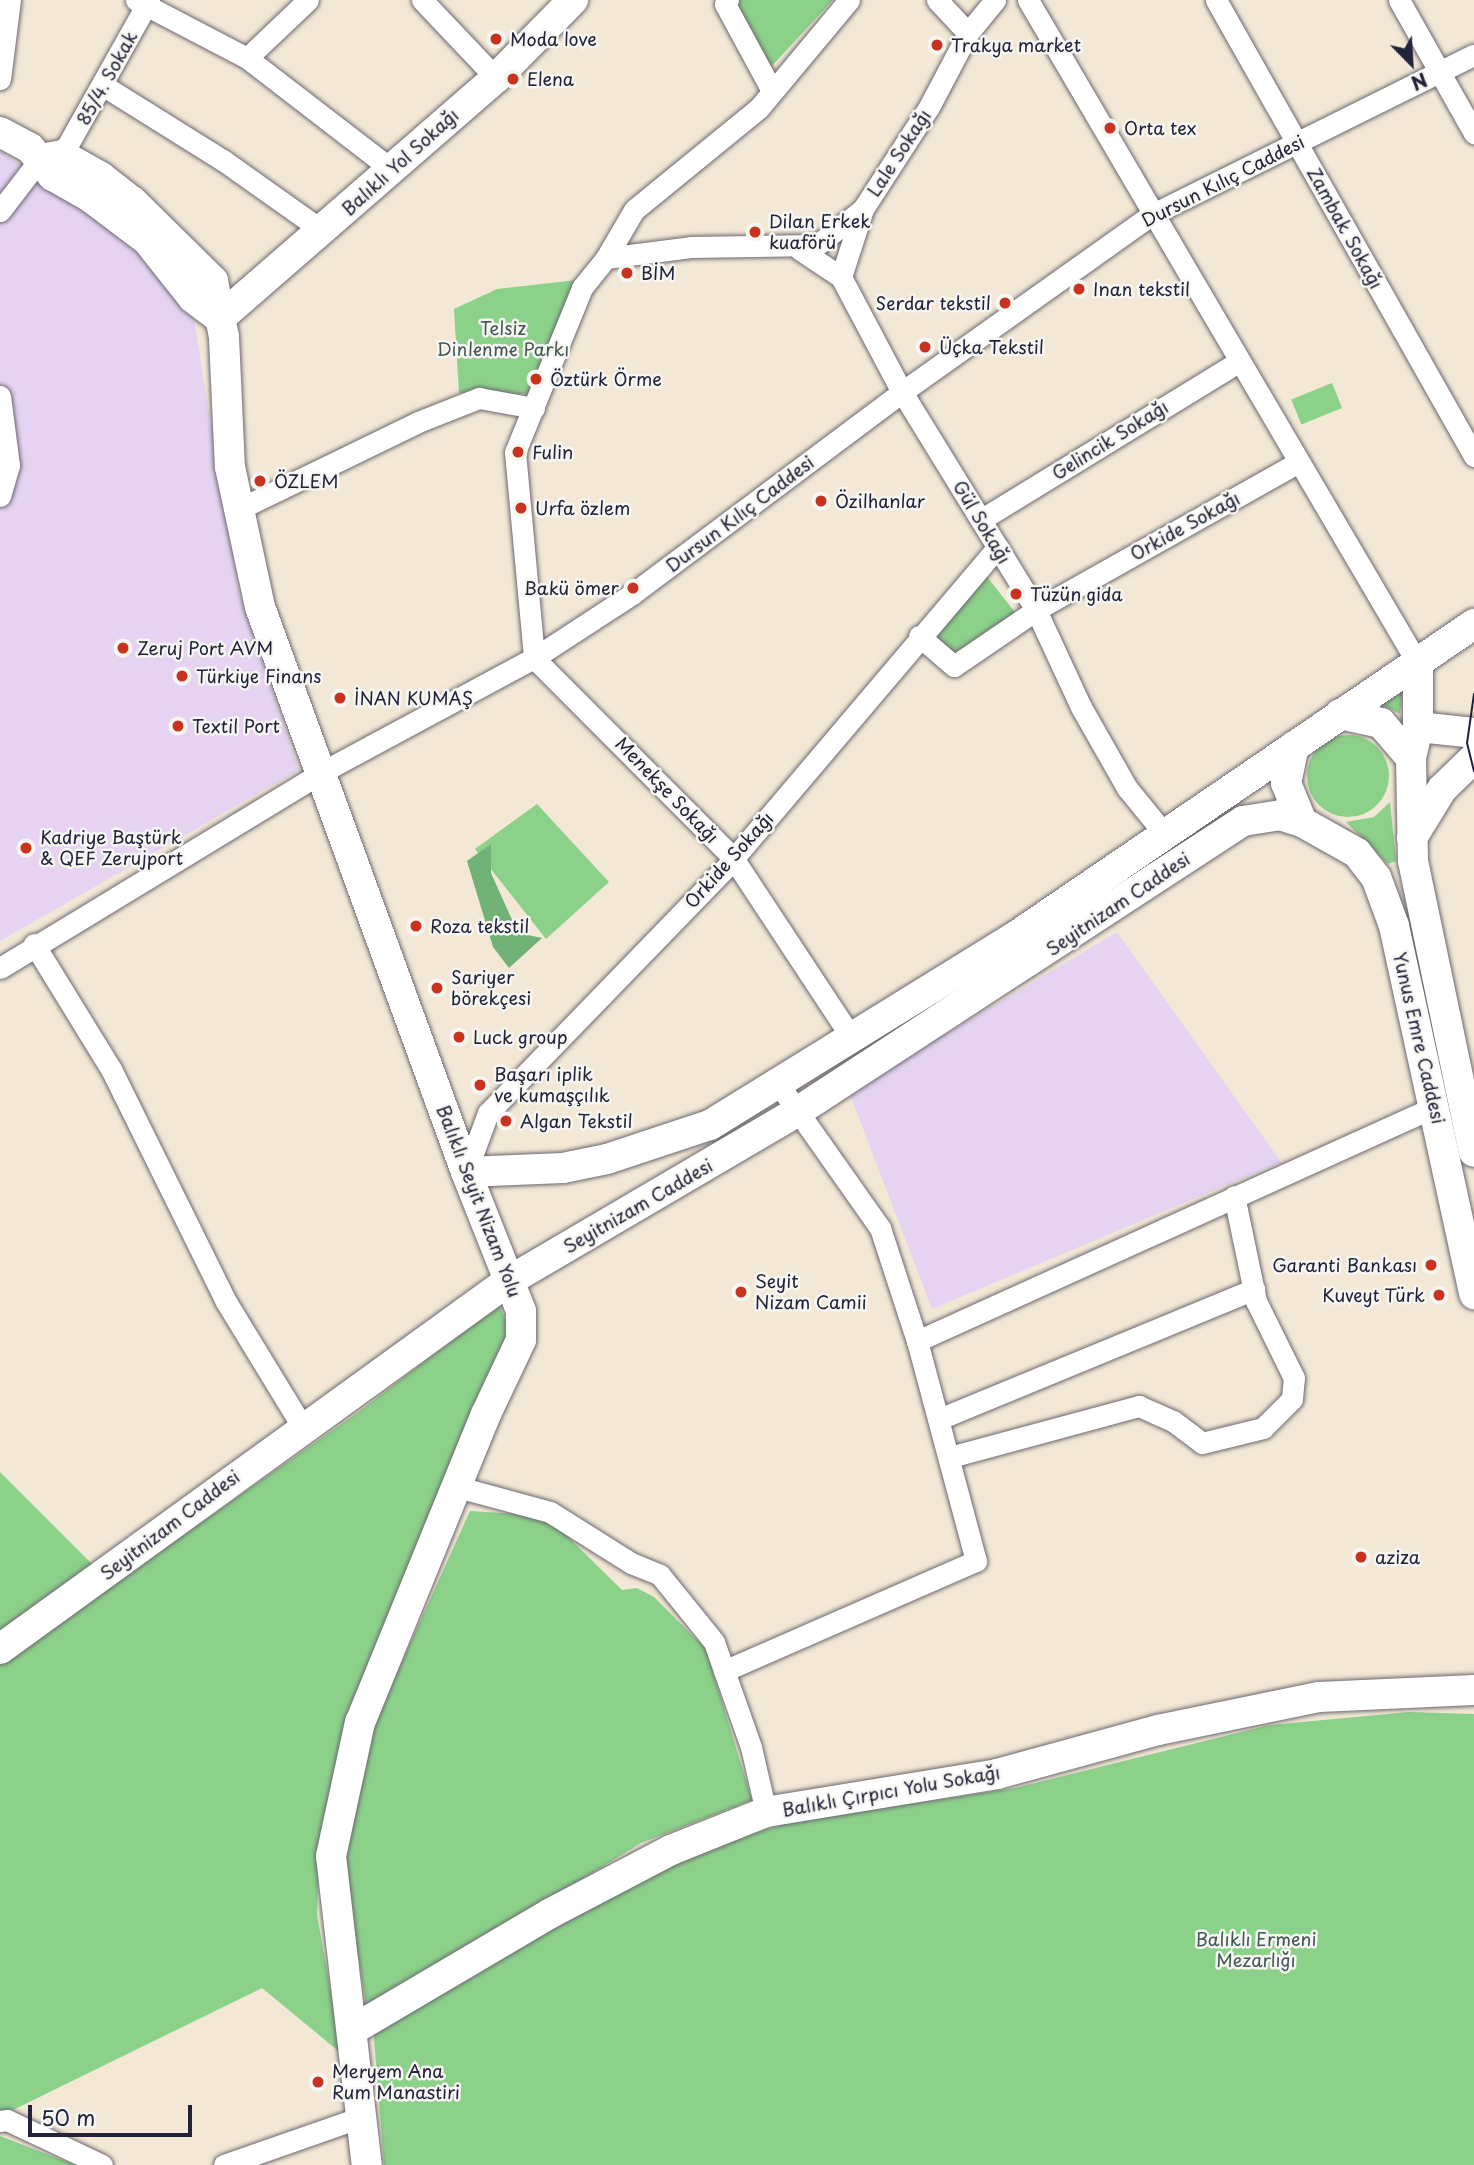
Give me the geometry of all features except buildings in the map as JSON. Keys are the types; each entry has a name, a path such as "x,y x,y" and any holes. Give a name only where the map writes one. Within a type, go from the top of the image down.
{"main road":[{"name":"Balıklı Yol Sokağı","path":"220,317 323,231 390,168 496,78 573,0"},
{"name":"Balıklı Seyit Nizam Yolu","path":"0,132 132,201 213,281 220,317 230,467 237,510 260,607 466,1172 507,1282 522,1311 521,1340 360,1722 331,1856 354,2029 367,2165"},
{"name":"Seyitnizam Caddesi","path":"466,1172 562,1168 607,1160 710,1125 853,1040 1167,837 1340,713 1418,664 1474,624"},
{"name":"Yunus Emre Caddesi","path":"1418,664 1418,727 1410,758 1410,842 1474,1152"},
{"path":"1340,713 1381,723 1410,758"},
{"path":"1418,727 1474,733"},
{"path":"1294,746 1286,783 1302,822"},
{"path":"1410,842 1442,789 1474,758"},
{"name":"Seyitnizam Caddesi","path":"0,1649 507,1282 800,1110 1100,917 1225,830 1243,821 1280,816 1302,822"},
{"name":"Yunus Emre Caddesi","path":"1302,822 1337,839 1366,861 1388,902 1474,1294"},
{"name":"Balıklı Çırpıcı Yolu Sokağı","path":"354,2029 561,1907 671,1850 766,1812 997,1774 1158,1730 1318,1697 1474,1690"}],"street":[{"path":"0,79 10,0"},
{"path":"247,58 308,0"},
{"path":"422,0 496,78"},
{"path":"728,0 725,4 772,91"},
{"path":"534,658 514,452 582,288 606,258 634,210 759,108 849,0"},
{"path":"937,0 968,33"},
{"name":"Lale Sokağı","path":"841,277 863,209 929,107 968,33 995,0"},
{"path":"1028,0 1297,463 1418,664"},
{"name":"Zambak Sokağı","path":"1216,0 1474,456"},
{"path":"1399,0 1474,133"},
{"path":"144,2 247,58 390,168"},
{"name":"85/4. Sokak","path":"0,211 51,157 104,86 144,2"},
{"name":"Dursun Kılıç Caddesi","path":"0,968 34,944 322,772 534,658 632,594 902,392 1152,215 1474,55"},
{"path":"104,86 224,161 323,231"},
{"path":"606,258 692,247 799,249 817,246 863,209"},
{"path":"799,249 841,277"},
{"name":"Gül Sokağı","path":"841,277 902,392 1036,610 1081,707 1127,788 1167,837"},
{"name":"Gelincik Sokağı","path":"982,519 1238,362"},
{"path":"0,396 9,466 0,496"},
{"path":"237,510 418,422 479,398 534,408"},
{"name":"Orkide Sokağı","path":"919,636 954,666 1036,610 1297,463"},
{"name":"Orkide Sokağı","path":"466,1172 488,1113 733,858 919,636 998,547"},
{"name":"Menekşe Sokağı","path":"534,658 733,858 853,1040"},
{"path":"34,944 111,1069 225,1300 303,1428"},
{"path":"724,1671 976,1561 917,1341 880,1228 800,1110 779,1085"},
{"path":"917,1341 1434,1107"},
{"path":"950,1457 1139,1406 1173,1421 1202,1443 1264,1428 1292,1399 1294,1378 1254,1289 1234,1196"},
{"path":"939,1419 1254,1289"},
{"path":"458,1487 550,1511 631,1563 660,1575 714,1642 751,1747 766,1812"},
{"path":"224,2165 364,2116"},
{"path":"0,2121 7,2120 102,2165"}],"shaded area":[{"path":"0,151 125,231 193,314 239,594 299,770 0,941"},
{"path":"1117,932 1281,1162 932,1309 849,1092"}],"green space":[{"path":"736,0 833,0 770,68 734,3"},
{"name":"Telsiz Dinlenme Parkı","path":"577,280 534,394 459,393 454,309 497,289"},
{"path":"1332,383 1342,408 1301,425 1291,399"},
{"path":"985,574 1017,615 958,656 932,635"},
{"path":"1403,685 1400,714 1377,702"},
{"path":"1348,735 1364,738 1377,747 1386,760 1389,776 1386,792 1377,805 1364,814 1348,817 1332,814 1319,805 1310,792 1307,776 1310,760 1319,747 1332,738"},
{"path":"1390,802 1396,861 1388,864 1346,822 1374,817"},
{"path":"537,804 609,882 546,939 475,849"},
{"path":"491,844 491,873 518,933 542,938 509,968 493,947 467,861"},
{"path":"499,1305 506,1321 505,1347 319,1851 317,1915 342,2054 262,1988 13,2110 0,2111 0,1664 357,1413"},
{"path":"0,1472 93,1565 0,1633"},
{"path":"470,1511 547,1516 622,1590 637,1588 654,1597 706,1649 752,1800 641,1843 367,2011 342,1854 372,1728"},
{"name":"Balıklı Ermeni Mezarlığı","path":"1409,1712 1474,1714 1474,2165 384,2165 373,2026 562,1911 699,1850 791,1822 1015,1788 1269,1725"},
{"path":"0,2136 75,2165 0,2165"}],"tram line":[{"path":"1474,694 1467,743 1474,771"}],"place":[{"name":"Moda love","path":"496,39"},
{"name":"Trakya market","path":"937,45"},
{"name":"Elena","path":"513,79"},
{"name":"Orta tex","path":"1110,128"},
{"name":"Dilan Erkek kuaförü","path":"755,232"},
{"name":"BİM","path":"627,273"},
{"name":"Inan tekstil","path":"1079,289"},
{"name":"Serdar tekstil","path":"1005,303"},
{"name":"Üçka Tekstil","path":"925,347"},
{"name":"Öztürk Örme","path":"536,379"},
{"name":"Fulin","path":"518,452"},
{"name":"ÖZLEM","path":"260,481"},
{"name":"Özilhanlar","path":"821,501"},
{"name":"Urfa özlem","path":"521,508"},
{"name":"Bakü ömer","path":"633,588"},
{"name":"Tüzün gida","path":"1016,594"},
{"name":"Zeruj Port AVM","path":"123,648"},
{"name":"Türkiye Finans","path":"182,676"},
{"name":"İNAN KUMAŞ","path":"340,698"},
{"name":"Textil Port","path":"178,726"},
{"name":"Kadriye Baştürk & QEF Zerujport","path":"26,848"},
{"name":"Roza tekstil","path":"416,926"},
{"name":"Sariyer börekçesi","path":"437,988"},
{"name":"Luck group","path":"459,1037"},
{"name":"Başarı iplik ve kumaşçılık","path":"480,1085"},
{"name":"Algan Tekstil","path":"506,1121"},
{"name":"Garanti Bankası","path":"1431,1265"},
{"name":"Seyit Nizam Camii","path":"741,1292"},
{"name":"Kuveyt Türk","path":"1439,1295"},
{"name":"aziza","path":"1361,1557"},
{"name":"Meryem Ana Rum Manastiri","path":"318,2082"}]}
